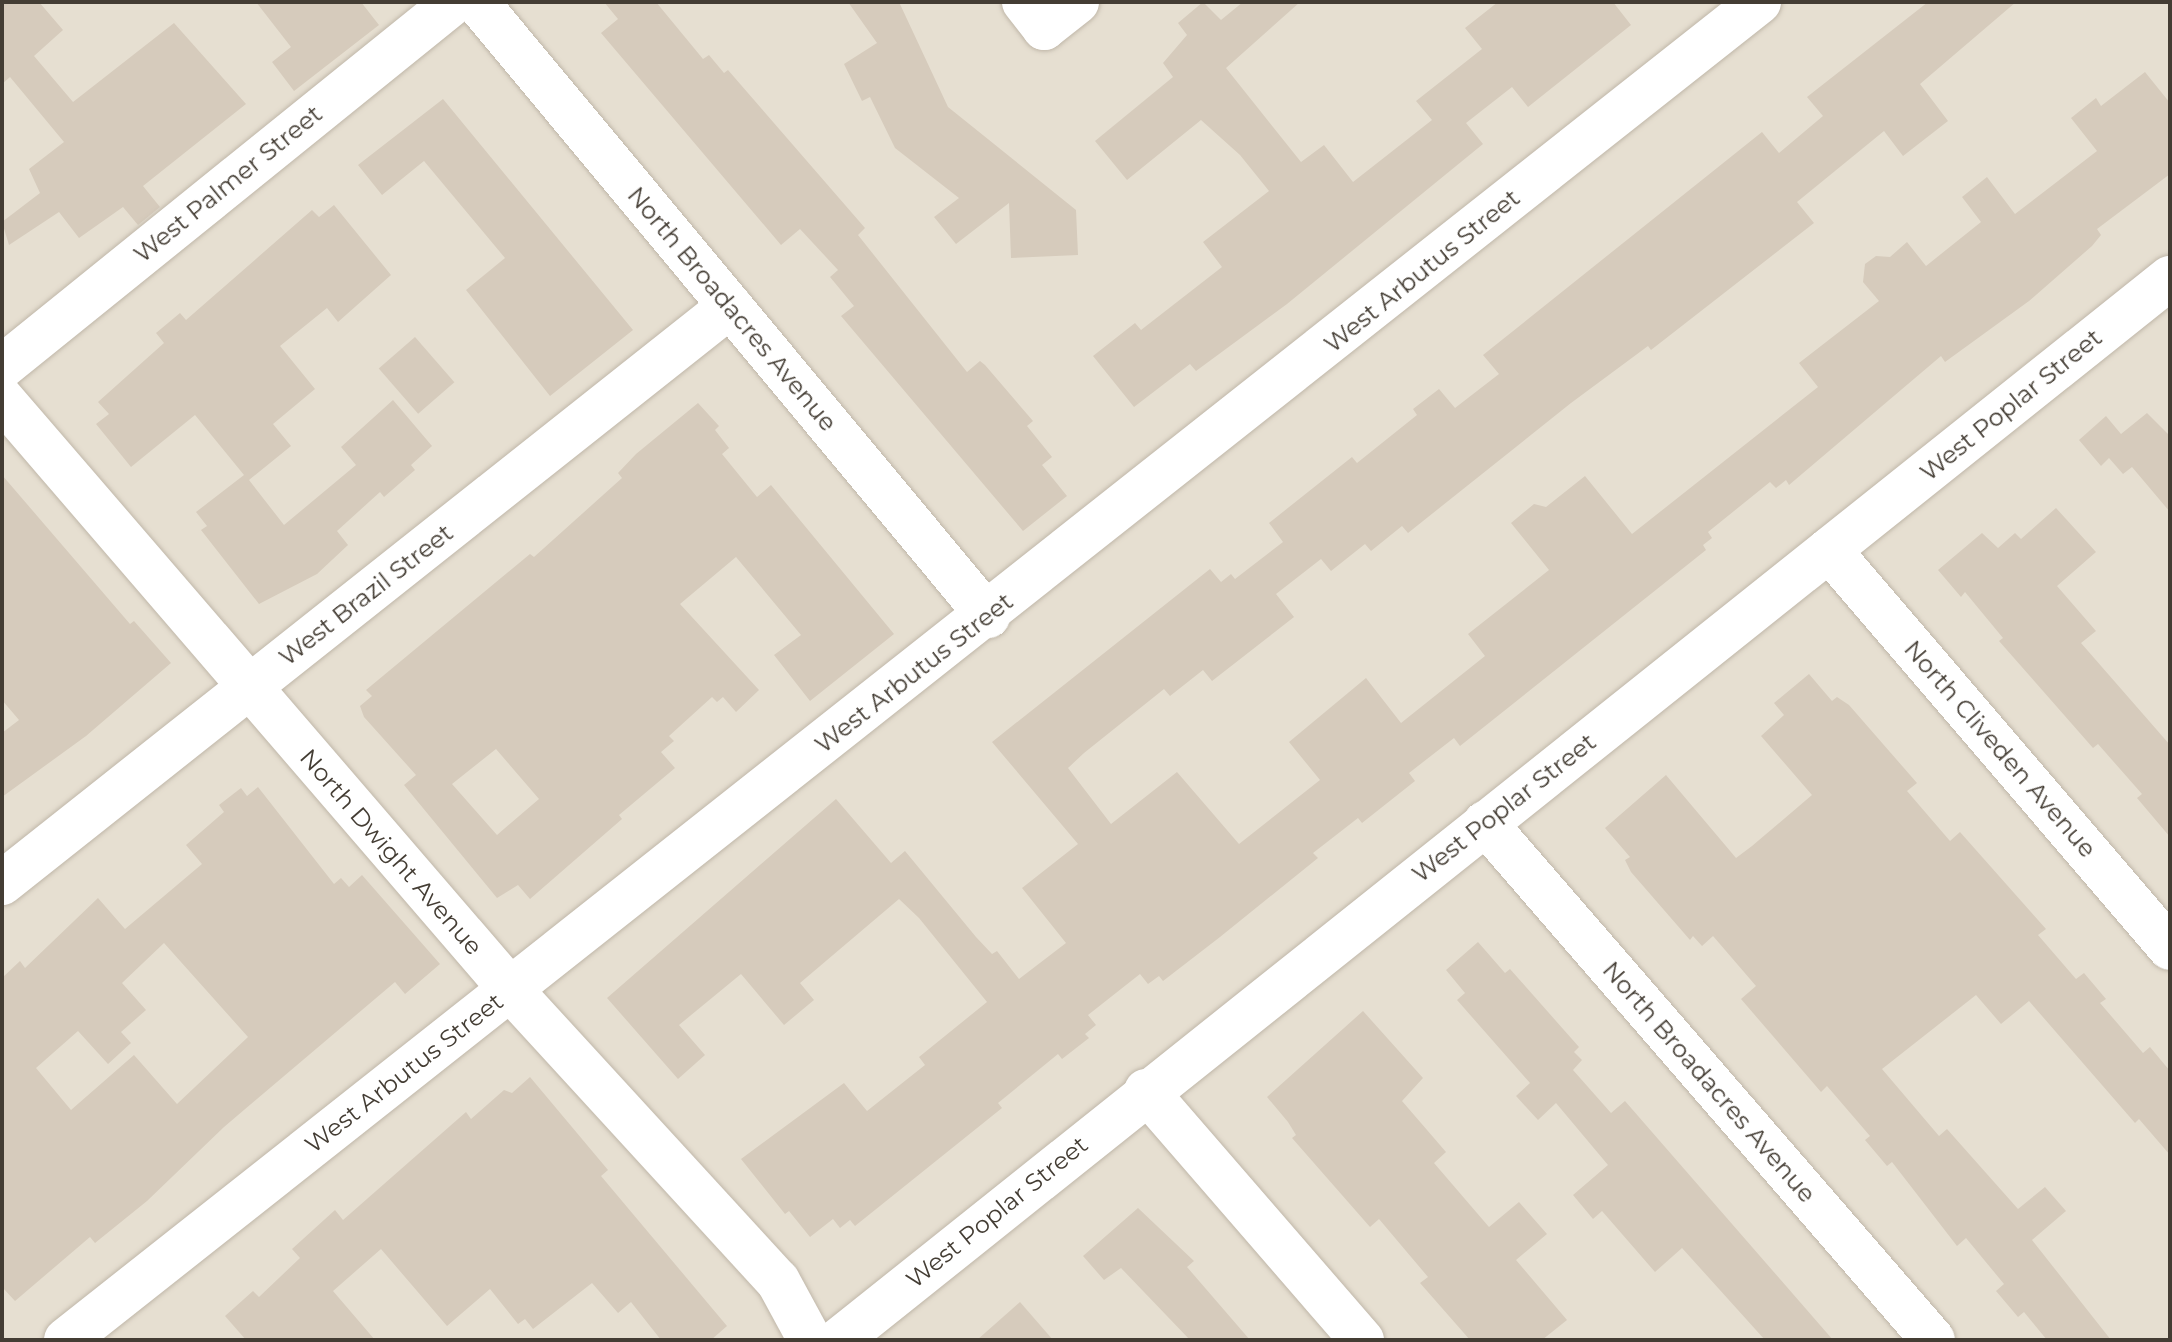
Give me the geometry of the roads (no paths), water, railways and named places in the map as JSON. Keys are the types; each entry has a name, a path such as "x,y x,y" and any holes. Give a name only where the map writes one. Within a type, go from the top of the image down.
{"street":[{"name":"West Palmer Street","path":"2,367 454,2"},
{"name":"North Broadacres Avenue","path":"477,2 988,616"},
{"name":"West Arbutus Street","path":"66,1340 988,616 1759,2"},
{"name":"West Poplar Street","path":"839,1340 1146,1091 1829,550 2166,289"},
{"name":"West Brazil Street","path":"2,883 730,306"},
{"name":"North Dwight Avenue","path":"2,399 248,689 510,989 778,1281 810,1340"},
{"name":"North Cliveden Avenue","path":"1829,550 2170,948"},
{"name":"North Broadacres Avenue","path":"1485,823 1933,1340"},
{"path":"1146,1091 1362,1340"}]}
